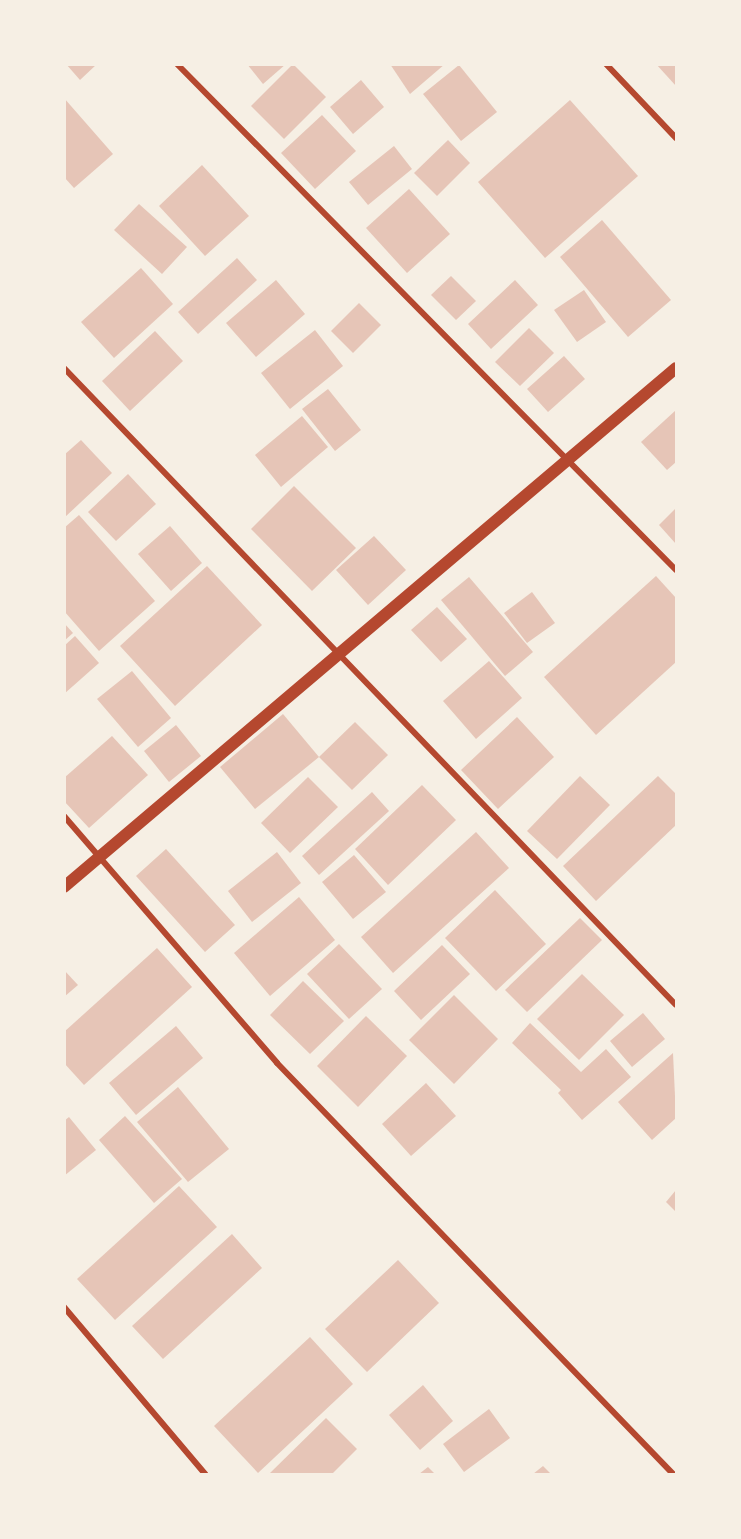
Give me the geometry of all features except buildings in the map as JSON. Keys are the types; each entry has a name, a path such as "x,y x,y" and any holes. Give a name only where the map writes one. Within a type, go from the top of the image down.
{"main road":[{"path":"64,887 341,656 676,368"}],"street":[{"path":"177,64 676,570"},
{"path":"606,64 676,138"},
{"path":"64,368 284,590 355,671 676,1005"},
{"path":"64,816 277,1063 673,1474"},
{"path":"64,1307 205,1474"}]}
